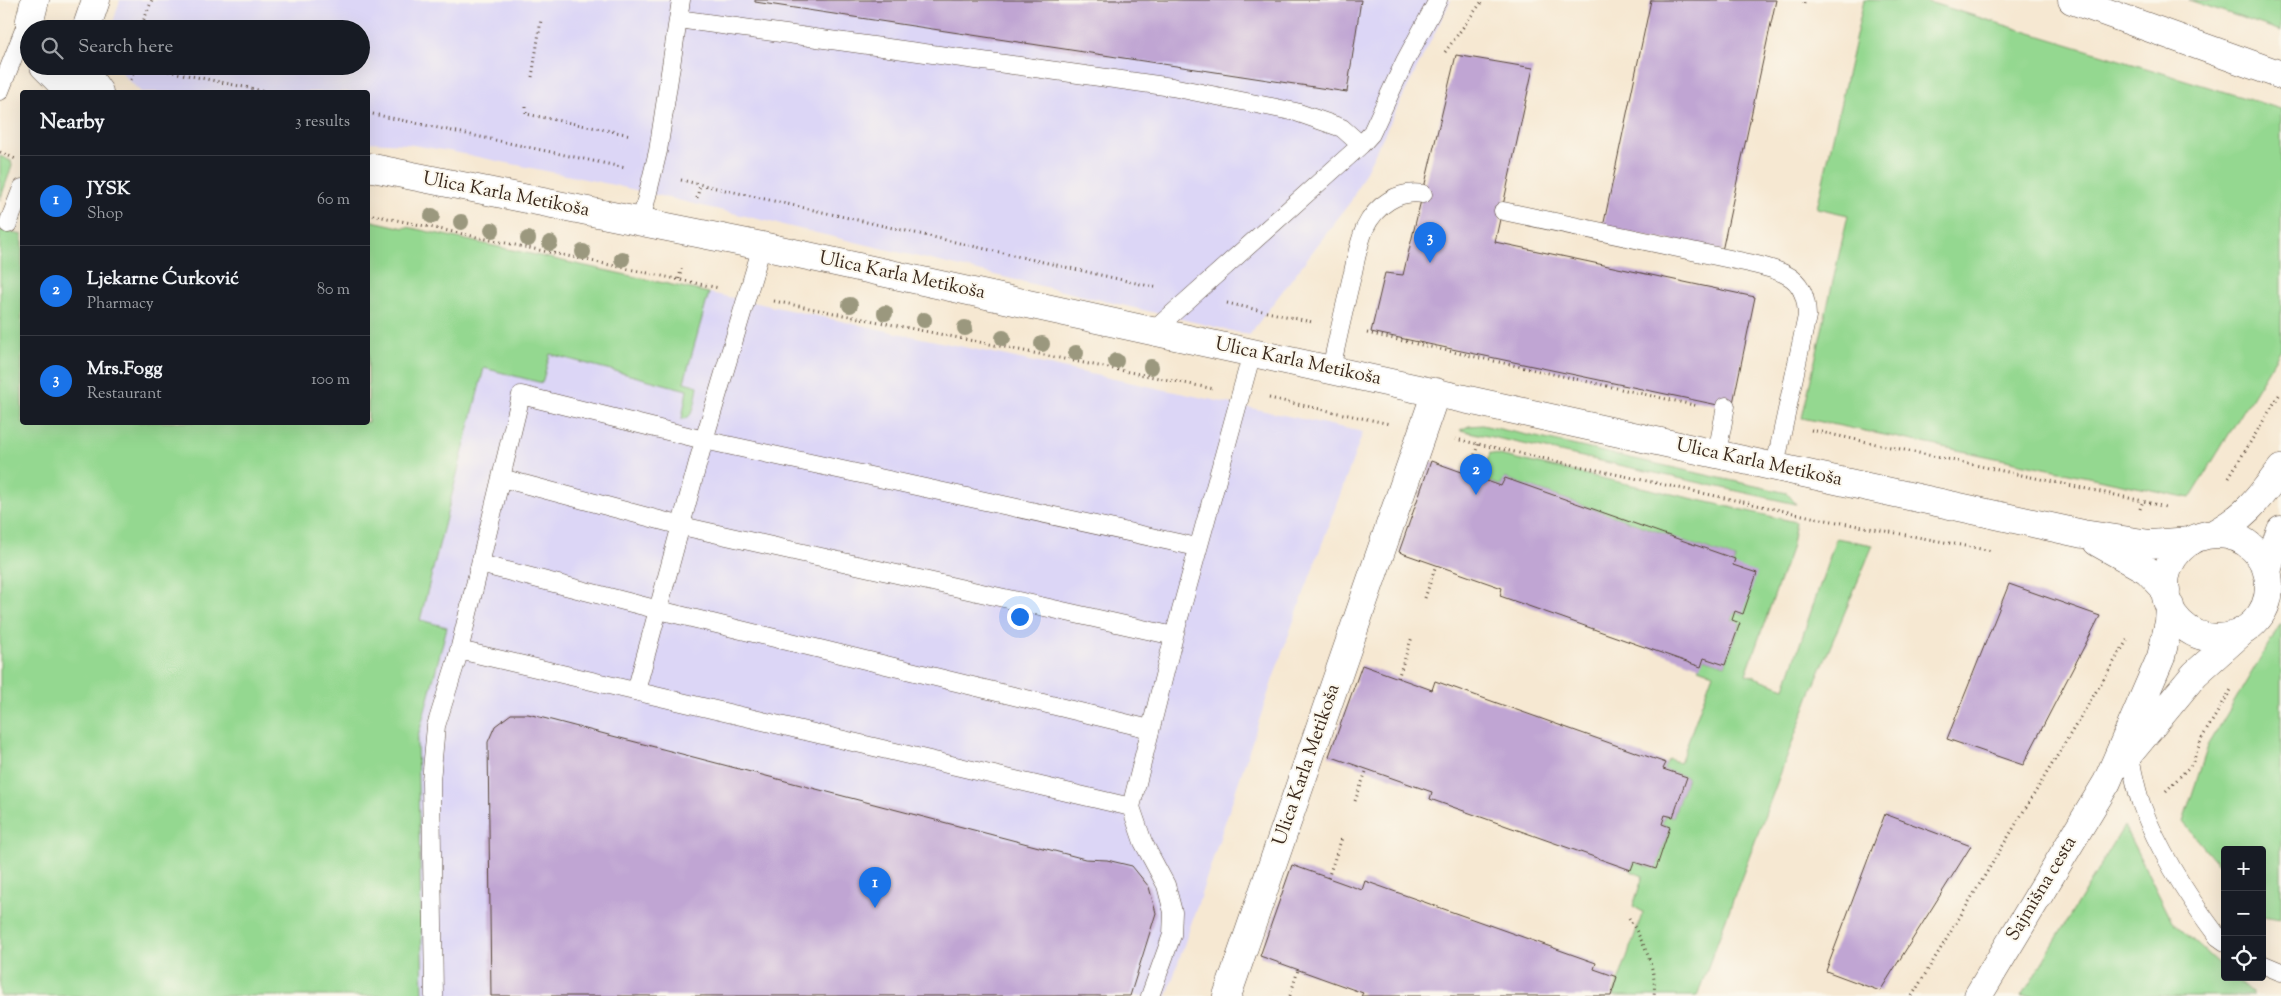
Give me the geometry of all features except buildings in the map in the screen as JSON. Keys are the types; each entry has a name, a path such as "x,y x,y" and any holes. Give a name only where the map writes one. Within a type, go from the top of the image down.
{"street":[{"path":"30,20 35,0"},
{"path":"2072,0 2281,75"},
{"path":"88,75 98,90"},
{"name":"Ulica Karla Metikoša","path":"370,167 762,246 2083,534 2150,544 2202,538"},
{"name":"Ulica Karla Metikoša","path":"1227,996 1436,392"},
{"path":"2281,469 2247,512 2234,523 2202,538 2175,556 2167,572 2168,598 2178,621 2192,632 2208,638 2226,638 2242,632 2256,622 2265,606 2269,590 2268,572 2272,554 2281,530"},
{"name":"Ulica Karla Metikoša","path":"2083,534 2147,570 2168,598"},
{"path":"2202,538 2231,536 2247,544 2260,556 2268,572"},
{"name":"Sajmišna cesta","path":"2107,782 2161,657 2169,622 2168,598"},
{"name":"Sajmišna cesta","path":"1978,996 2107,782 2195,674 2242,632"}],"lane":[{"path":"27,20 35,0"},
{"path":"641,221 658,151 681,0"},
{"path":"1153,331 1194,296 1371,134 1405,61 1438,0"},
{"path":"678,19 1172,86 1296,112 1342,128 1361,145"},
{"path":"0,91 20,39"},
{"path":"1331,369 1366,228 1377,212 1391,198 1412,192 1423,194"},
{"path":"8,224 20,193"},
{"path":"1502,211 1784,272 1797,284 1806,298 1807,316 1783,424 1776,466"},
{"path":"636,691 704,440 762,246"},
{"path":"1150,996 1172,935 1173,912 1166,884 1143,842 1131,807 1197,548 1252,353"},
{"path":"434,996 432,751 436,726 459,650 521,395 704,440 1197,548"},
{"path":"1717,453 1725,409"},
{"path":"501,478 682,526 1174,636"},
{"path":"480,564 659,610 1150,729"},
{"path":"459,650 1131,807"},
{"path":"2129,754 2142,807 2160,846 2187,896 2221,939"},
{"path":"2266,966 2281,972"}],"path":[{"path":"144,20 152,0"},
{"path":"532,77 540,20"},
{"path":"131,80 133,75"},
{"path":"187,75 258,90"},
{"path":"526,107 526,114 631,135 635,144"},
{"path":"370,114 630,169"},
{"path":"0,152 20,161"},
{"path":"677,179 1194,296 1725,409"},
{"path":"697,199 700,184"},
{"path":"370,214 714,287"},
{"path":"679,279 684,258"},
{"path":"773,301 1216,389"},
{"path":"2227,480 2281,392"},
{"path":"1266,398 1822,519 1998,552"},
{"path":"1783,424 2169,508"},
{"path":"1468,474 1478,444"},
{"path":"2138,516 2143,501"},
{"path":"1425,598 1436,565"},
{"path":"1912,996 2130,635"},
{"path":"1398,678 1412,637"},
{"path":"2192,764 2202,738 2234,686"},
{"path":"1355,801 1367,769"},
{"path":"1328,878 1342,838"},
{"path":"1629,918 1648,955 1653,975 1654,996"},
{"path":"1290,996 1298,970"}],"shaded area":[{"path":"120,0 1451,0 1351,201 1249,335 614,185 449,151 407,144 370,142 370,90 139,90 124,75 370,75 370,20 114,20"},
{"path":"700,291 1363,432 1278,664 1167,996 423,996 407,346"}],"green space":[{"path":"1864,0 1922,0 2281,109 2281,349 2190,498 1802,418 1848,215 1817,208"},
{"path":"2189,0 2281,0 2281,31"},
{"path":"0,156 11,161 12,166 0,200"},
{"path":"370,220 709,293 684,382 698,386 694,407 686,418 682,419 687,390 550,354 542,383 484,368 420,620 447,627 417,741 423,996 0,996 0,230 20,235 20,425 370,425"},
{"path":"1482,425 1787,493 1796,504 1460,430 1469,426"},
{"path":"1490,453 1796,522 1791,549 1746,674 1785,688 1836,538 1873,545 1810,695 1697,996 1613,996 1643,912 1633,906 1643,876 1631,871 1634,862 1656,869 1670,827 1662,824 1665,815 1673,817 1687,777 1663,769 1669,759 1680,763 1713,673 1699,668 1704,658 1725,665 1740,624 1732,620 1735,611 1743,614 1733,565 1735,559 1505,478 1501,486 1481,478"},
{"path":"2281,623 2281,919 2266,917 2266,846 2221,846 2221,867 2183,822 2208,746"},
{"path":"2124,826 2172,921 2221,966 2221,981 2237,981 2254,996 2022,996"}],"place":[{"name":"Mrs.Fogg","path":"1430,263"},
{"name":"Ljekarne Ćurković","path":"1476,495"},
{"name":"JYSK","path":"875,908"}]}
